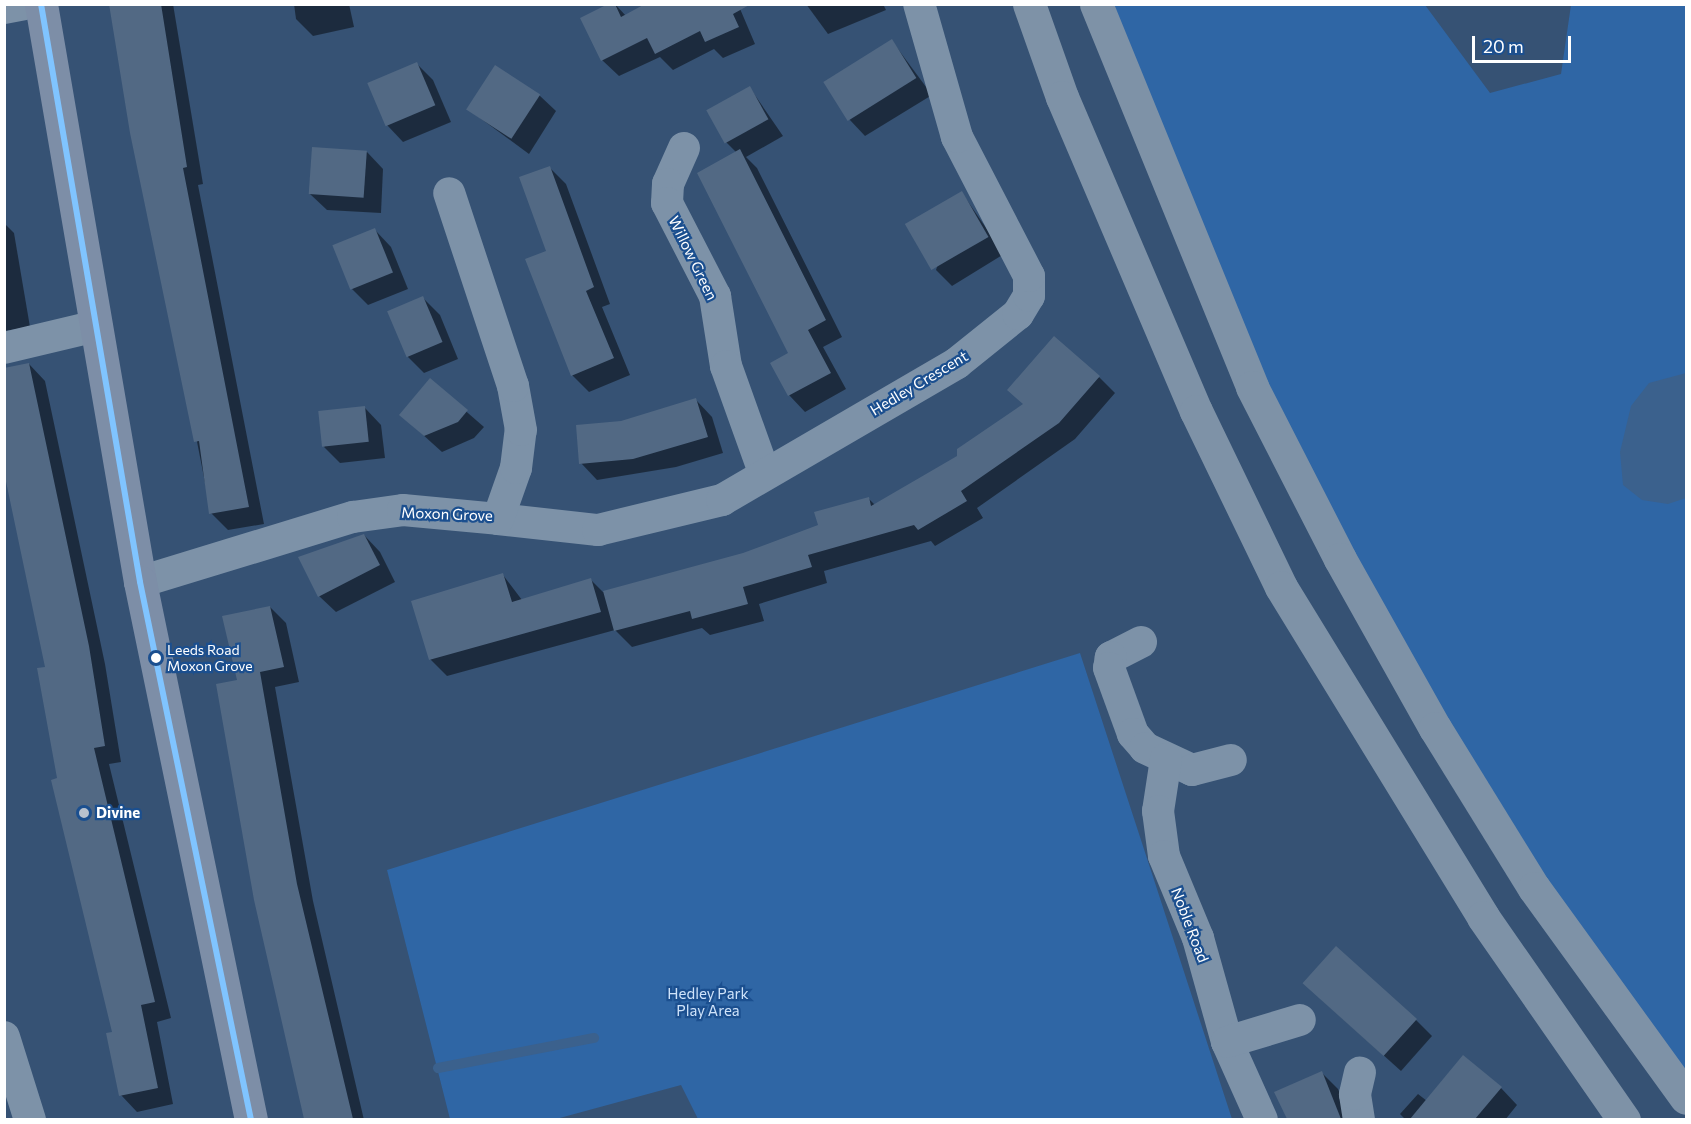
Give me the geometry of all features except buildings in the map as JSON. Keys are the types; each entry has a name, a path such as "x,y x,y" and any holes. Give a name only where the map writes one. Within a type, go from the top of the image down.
{"highway":[{"path":"1029,4 1062,97 1196,411 1281,587 1484,917 1624,1119"},
{"path":"1096,4 1252,387 1340,559 1435,728 1534,888 1686,1098"}],"main road":[{"path":"41,4 140,582 251,1119"}],"street":[{"path":"4,8 24,4"},
{"name":"Hedley Crescent","path":"498,519 598,530 722,500 764,472 957,363 997,334 1029,296 1029,276 957,137 919,4"},
{"name":"Willow Green","path":"684,148 668,184 667,203 715,296 726,366 764,472"},
{"name":"Moxon Grove","path":"140,582 353,517 403,510 498,519 516,468 521,430 513,386 449,193"},
{"path":"4,348 96,326"},
{"path":"1141,642 1111,657 1109,668 1133,734 1166,759 1192,770 1231,760"},
{"name":"Noble Road","path":"1166,759 1158,811 1164,856 1198,939 1227,1042 1262,1119"},
{"path":"1227,1042 1300,1020"},
{"path":"4,1037 30,1119"},
{"path":"1359,1119 1355,1094 1360,1074"}],"green space":[{"path":"1096,5 1425,5 1490,93 1561,74 1571,5 1686,5 1686,1098 1340,559"},
{"name":"Hedley Park Play Area","path":"1080,653 1232,1119 698,1119 681,1085 556,1119 450,1119 387,870"}],"shaded area":[{"path":"1686,373 1686,498 1668,504 1642,500 1623,485 1620,452 1631,406 1649,383"}],"waterway":[{"path":"438,1068 594,1038"}],"transit line":[{"path":"41,4 140,582 251,1120"}],"place":[{"name":"Leeds Road Moxon Grove","path":"156,658"},
{"name":"Divine","path":"84,813"}]}
